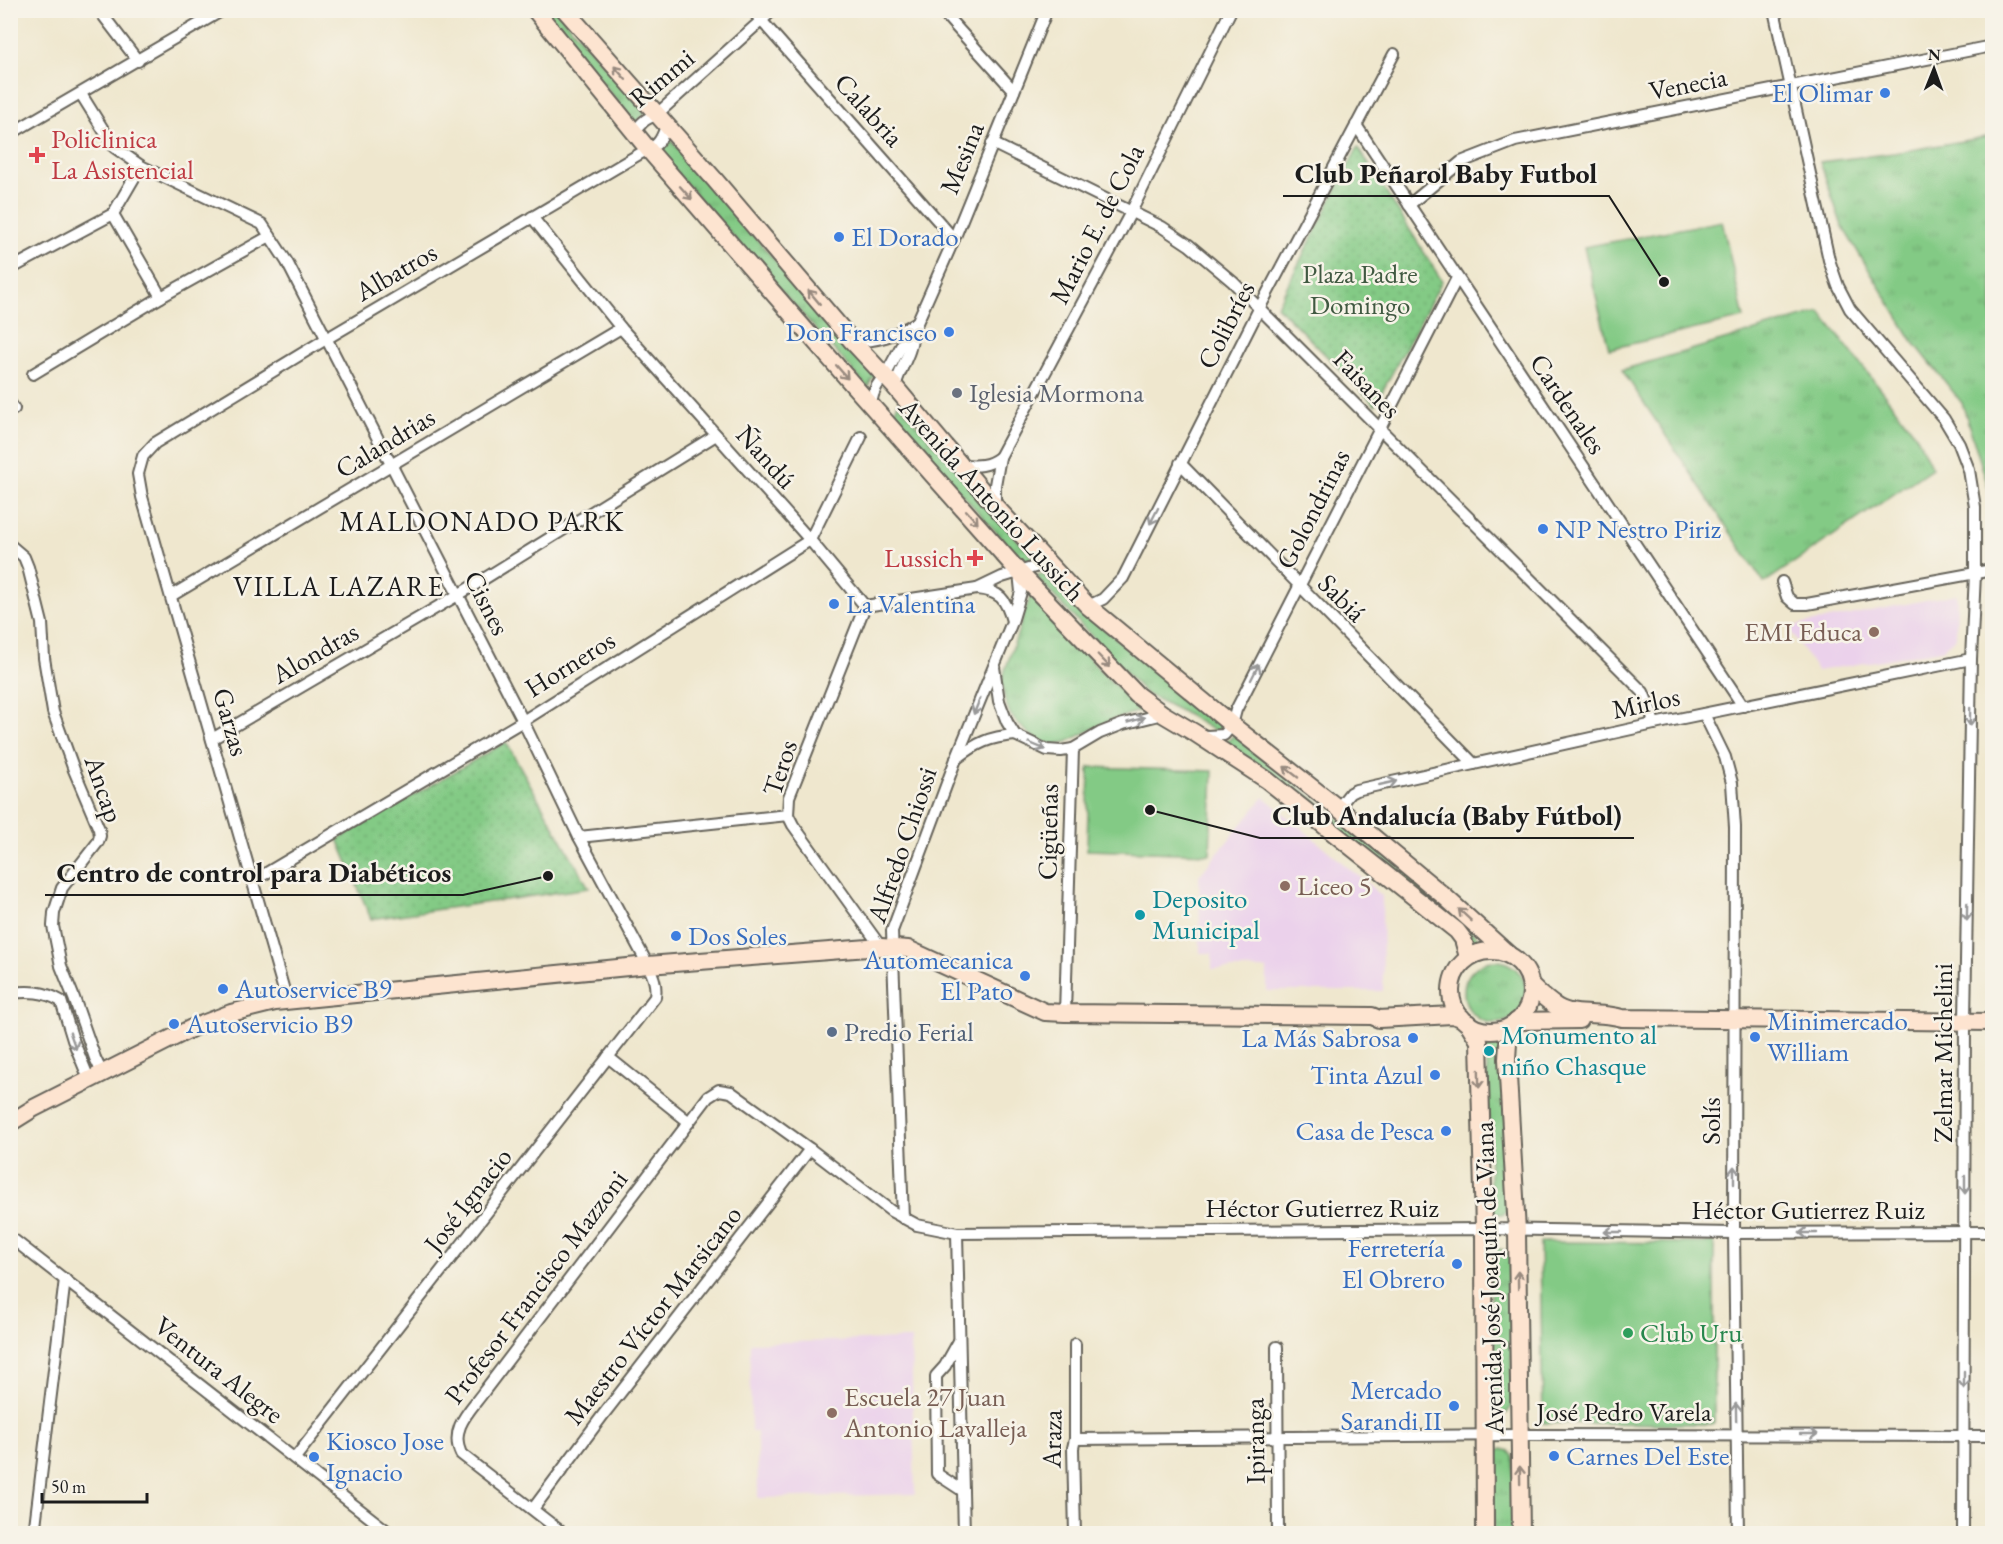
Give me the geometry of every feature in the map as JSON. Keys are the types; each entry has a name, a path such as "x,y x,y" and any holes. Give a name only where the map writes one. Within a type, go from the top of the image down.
{"main road":[{"name":"Avenida Antonio Lussich","path":"535,10 635,134 1019,572 1137,695 1267,780 1431,909 1457,931 1463,939 1468,957"},
{"name":"Avenida Antonio Lussich","path":"565,10 890,382 995,506 1088,606 1232,725 1338,808 1444,896 1508,954"},
{"path":"10,1123 95,1076 192,1028 231,1013 275,1002 648,965 887,947 908,949 1045,1012 1372,1016 1378,1019 1452,1015 1465,1021 1487,1030 1506,1028 1516,1022 1527,1008 1531,998 1531,985 1527,973 1519,962 1508,954 1495,950 1468,957 1459,966 1453,977 1452,999 1465,1021"},
{"path":"1531,985 1558,1007 1569,1011 1611,1014 1622,1018"},
{"path":"1372,1016 1380,1012 1415,1010 1434,1005 1443,1000 1451,989"},
{"path":"1516,1022 1611,1021 1622,1018 1992,1022"},
{"name":"Avenida José Joaquín de Viana","path":"1465,1021 1479,1041 1484,1229 1485,1533"},
{"name":"Avenida José Joaquín de Viana","path":"1516,1022 1508,1043 1507,1059 1517,1231 1521,1533"},
{"path":"10,1116 34,1108"}],"street":[{"path":"99,10 138,61"},
{"path":"12,131 81,94 223,10"},
{"name":"Calabria","path":"752,10 954,239"},
{"name":"Rimmi","path":"635,134 639,125 646,118 661,120 773,10"},
{"path":"941,10 1014,91"},
{"name":"Mesina","path":"871,403 873,392 880,380 890,382 898,376 913,344 912,334 954,239 1047,10"},
{"name":"Mario E. de Cola","path":"995,506 995,485 1000,457 1131,212 1231,10"},
{"name":"Zelmar Michelini","path":"1774,10 1829,260 1838,286 1850,309 1944,419 1959,444 1969,470 1975,507 1976,574 1971,658 1965,1021 1963,1533"},
{"name":"Venecia","path":"1409,205 1461,162 1515,141 1992,45"},
{"name":"Colibríes","path":"1088,606 1103,599 1123,578 1260,307 1394,54"},
{"name":"Cisnes","path":"81,94 114,147 141,166 262,224 287,262 523,721 579,837 648,965"},
{"name":"Albatros","path":"143,456 155,443 326,339 656,146 662,139 661,120"},
{"name":"Cardenales","path":"1356,125 1743,706"},
{"name":"Faisanes","path":"992,143 1162,227 1189,245 1260,307 1642,692 1654,724"},
{"path":"10,269 113,214 141,166"},
{"path":"113,214 161,297"},
{"name":"Ñandú","path":"532,217 621,328 810,540 865,606"},
{"path":"33,374 161,297 270,236"},
{"name":"Golondrinas","path":"1232,725 1236,710 1457,278"},
{"path":"852,341 886,338 918,321"},
{"name":"Calandrias","path":"171,596 621,328"},
{"name":"Alondras","path":"212,739 458,595 716,435"},
{"path":"810,540 861,437"},
{"name":"Garzas","path":"143,456 138,474 287,1001"},
{"path":"961,465 982,466 991,464 1000,457"},
{"name":"Sabiá","path":"1180,464 1474,764"},
{"name":"Horneros","path":"253,880 523,721 810,540"},
{"name":"Ancap","path":"10,545 24,557 28,567 42,623 44,657 53,712 99,829 98,842 62,888 54,912 53,926 61,966 95,1058 95,1076"},
{"path":"977,589 1002,577 1048,563"},
{"path":"1782,582 1787,597 1795,604 1807,604 1992,570"},
{"name":"Alfredo Chiossi","path":"903,1218 887,947 956,759 1012,622 1021,592 1019,572"},
{"path":"865,606 977,589 991,590 1005,602 1012,622"},
{"name":"Teros","path":"579,837 788,815 789,796 865,606"},
{"name":"Mirlos","path":"1338,808 1350,793 1356,790 1654,724 1971,658"},
{"path":"994,664 999,701 1015,735"},
{"name":"Cigüeñas","path":"1065,1013 1073,749 1123,724 1163,714"},
{"name":"Solís","path":"1704,714 1725,757 1732,783 1735,827 1734,1233 1738,1533"},
{"path":"1195,733 1207,736 1224,735 1232,725"},
{"path":"956,759 974,745 994,737 1015,735 1047,750 1073,749"},
{"path":"788,815 793,825 887,947"},
{"name":"José Ignacio","path":"295,1458 655,997 654,978 648,965"},
{"path":"10,993 38,992 61,1001 72,1040 95,1076"},
{"path":"61,1001 74,998"},
{"path":"608,1058 689,1122"},
{"name":"Profesor Francisco Mazzoni","path":"564,1533 461,1454 457,1446 457,1429 484,1390 708,1096 718,1090 731,1092"},
{"name":"Héctor Gutierrez Ruiz","path":"731,1092 891,1211 917,1225 957,1233 1484,1229 1734,1233 1992,1232"},
{"name":"Maestro Víctor Marsicano","path":"533,1509 603,1415 810,1149"},
{"path":"957,1233 964,1533"},
{"name":"Ventura Alegre","path":"13,1240 391,1533"},
{"path":"34,1533 65,1279"},
{"path":"960,1340 945,1366 936,1376 937,1474 963,1491"},
{"name":"Araza","path":"1075,1344 1075,1439 1073,1448 1075,1533"},
{"name":"Ipiranga","path":"1277,1347 1278,1533"},
{"name":"José Pedro Varela","path":"1075,1439 1736,1434 1992,1436"}],"shaded area":[{"name":"EMI Educa","path":"1957,594 1956,637 1941,650 1817,671 1788,627"},
{"name":"Liceo 5","path":"1264,797 1382,896 1383,991 1267,991 1267,969 1212,969 1212,953 1200,953 1199,876"},
{"name":"Escuela 27 Juan Antonio Lavalleja","path":"911,1339 915,1494 758,1498 757,1432 751,1432 750,1343"}],"green space":[{"path":"543,11 557,11 646,113 635,123"},
{"path":"1992,136 1992,499 1962,403 1912,340 1842,226 1820,162 1894,153"},
{"path":"669,138 876,377 872,379 868,388 658,152 666,145"},
{"name":"Plaza Padre Domingo","path":"1358,147 1442,281 1375,405 1277,306"},
{"path":"1722,221 1744,318 1609,349 1584,247"},
{"path":"1820,312 1916,435 1932,468 1764,583 1622,370"},
{"path":"898,403 1038,563 1024,563 889,413 896,408"},
{"path":"1042,574 1069,600 1223,726 1221,730 1216,732 1146,694 1037,578"},
{"path":"1032,596 1099,669 1142,710 1109,721 1067,742 1055,744 1044,743 1033,737 1016,722 1005,701 1002,679"},
{"path":"1234,735 1441,900 1485,945 1475,948 1471,939 1218,741 1229,740"},
{"path":"506,742 589,888 371,919 338,839"},
{"path":"1089,767 1213,771 1210,854 1087,850"},
{"path":"1495,961 1507,963 1517,970 1524,980 1526,992 1524,1004 1517,1014 1507,1021 1495,1023 1483,1021 1473,1014 1466,1004 1464,992 1466,980 1473,970 1483,963"},
{"path":"1486,1039 1503,1040 1509,1206 1504,1214 1495,1214 1491,1211"},
{"name":"Club Uru","path":"1540,1242 1714,1243 1714,1424 1543,1423"},
{"path":"1498,1249 1507,1251 1510,1258 1512,1406 1507,1413 1498,1413 1492,1406 1491,1253"},
{"path":"1502,1449 1510,1451 1513,1455 1515,1533 1494,1533 1492,1459 1497,1451"}],"place":[{"name":"El Olimar","path":"1885,93"},
{"name":"Policlinica La Asistencial","path":"37,155"},
{"name":"El Dorado","path":"839,237"},
{"name":"Club Peñarol Baby Futbol","path":"1664,282"},
{"name":"Don Francisco","path":"949,332"},
{"name":"Iglesia Mormona","path":"957,393"},
{"name":"NP Nestro Piriz","path":"1543,529"},
{"name":"Lussich","path":"975,558"},
{"name":"La Valentina","path":"834,604"},
{"name":"EMI Educa","path":"1874,632"},
{"name":"Club Andalucía (Baby Fútbol)","path":"1150,810"},
{"name":"Centro de control para Diabéticos","path":"548,876"},
{"name":"Liceo 5","path":"1285,886"},
{"name":"Deposito Municipal","path":"1140,915"},
{"name":"Dos Soles","path":"676,936"},
{"name":"Automecanica El Pato","path":"1025,976"},
{"name":"Autoservice B9","path":"223,989"},
{"name":"Autoservicio B9","path":"174,1024"},
{"name":"Predio Ferial","path":"832,1032"},
{"name":"Minimercado William","path":"1755,1037"},
{"name":"La Más Sabrosa","path":"1413,1038"},
{"name":"Monumento al niño Chasque","path":"1489,1051"},
{"name":"Tinta Azul","path":"1435,1075"},
{"name":"Casa de Pesca","path":"1446,1131"},
{"name":"Ferretería El Obrero","path":"1457,1264"},
{"name":"Club Uru","path":"1628,1333"},
{"name":"Mercado Sarandi II","path":"1454,1406"},
{"name":"Escuela 27 Juan Antonio Lavalleja","path":"832,1413"},
{"name":"Carnes Del Este","path":"1554,1456"},
{"name":"Kiosco Jose Ignacio","path":"314,1457"}],"district":[{"name":"MALDONADO PARK","path":"482,521"},
{"name":"VILLA LAZARE","path":"339,586"}]}
